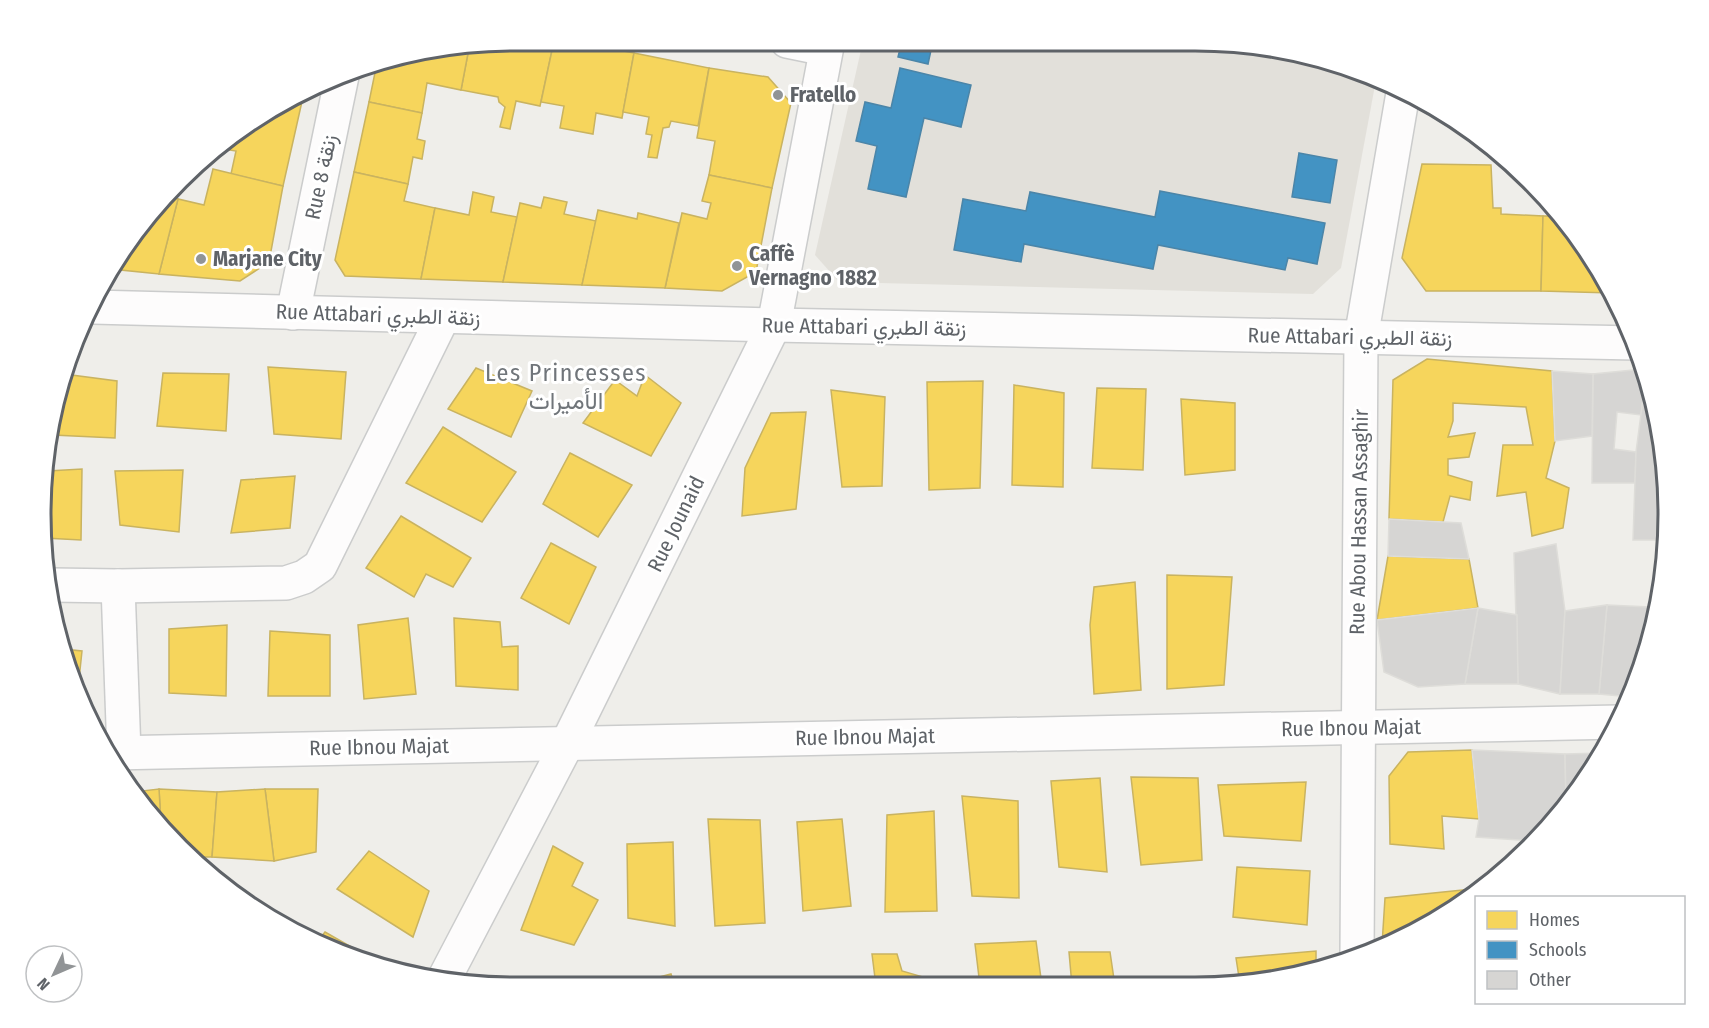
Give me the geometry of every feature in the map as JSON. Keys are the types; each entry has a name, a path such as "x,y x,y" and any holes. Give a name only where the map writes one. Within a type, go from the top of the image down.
{"street":[{"name":"Rue Jounaid","path":"448,972 568,742 774,325 826,51"},
{"name":"Rue 8 زنقة","path":"292,313 340,85"},
{"name":"Rue Abou Hassan Assaghir","path":"1357,947 1361,338 1402,100"},
{"name":"Rue Attabari زنقة الطبري","path":"100,307 774,325 1625,343"},
{"path":"57,585 286,583 304,577 320,566 443,317"},
{"path":"118,586 118,753"},
{"name":"Rue Ibnou Majat","path":"118,753 1608,722"}],"shaded area":[{"path":"861,51 1225,52 1285,60 1315,67 1375,87 1341,268 1313,294 839,282 815,255"}],"building: Homes":[{"path":"552,51 540,106 516,101 510,129 500,127 505,107 499,102 498,97 461,90 468,54"},
{"path":"552,51 634,53 622,118 596,113 593,134 560,128 564,106 541,102"},
{"path":"634,53 709,68 698,126 671,121 669,127 663,128 657,158 648,157 652,135 646,134 649,117 623,112"},
{"path":"468,54 461,90 427,83 422,113 369,102 375,73 424,60"},
{"path":"709,68 768,77 791,103 772,188 709,175 715,141 697,138"},
{"path":"369,102 422,113 417,139 425,141 422,159 413,157 408,184 354,172"},
{"path":"302,103 283,186 231,174 236,151 229,150 257,129"},
{"path":"1422,164 1491,165 1493,208 1501,208 1501,214 1543,216 1541,291 1426,291 1402,258"},
{"path":"213,169 283,186 269,262 240,281 159,274 178,199 204,205"},
{"path":"354,172 408,184 404,201 435,208 421,279 345,276 335,260"},
{"path":"709,175 772,188 756,272 722,291 665,288 682,213 707,219 711,203 702,201"},
{"path":"473,192 494,197 491,212 517,217 503,282 421,279 435,208 469,215"},
{"path":"544,197 567,202 564,214 596,221 582,285 503,282 520,203 541,208"},
{"path":"176,198 178,199 159,274 121,270 147,232"},
{"path":"598,210 637,219 638,213 679,223 665,288 582,285"},
{"path":"1543,216 1549,216 1580,257 1601,293 1541,291"},
{"path":"1427,359 1552,371 1555,441 1546,478 1569,488 1563,528 1532,536 1526,492 1497,496 1503,445 1533,445 1526,407 1453,403 1453,421 1448,437 1475,433 1469,457 1448,459 1448,475 1472,482 1470,500 1450,496 1443,522 1389,519 1393,380"},
{"path":"268,367 346,372 341,439 274,434"},
{"path":"476,368 532,391 511,437 448,409"},
{"path":"163,373 229,374 226,431 157,426"},
{"path":"73,375 117,381 115,438 58,435"},
{"path":"645,375 681,403 651,456 583,423 615,380 637,396"},
{"path":"983,381 980,488 929,490 927,382"},
{"path":"1014,385 1064,393 1063,487 1012,485"},
{"path":"1097,388 1146,389 1143,470 1092,468"},
{"path":"831,390 885,397 882,486 842,487"},
{"path":"1181,399 1235,403 1235,470 1185,475"},
{"path":"806,412 796,509 742,516 745,468 771,413"},
{"path":"443,427 516,472 482,522 406,483"},
{"path":"570,453 632,485 598,537 543,504"},
{"path":"82,469 81,540 52,538 53,471"},
{"path":"183,470 179,532 120,525 115,471"},
{"path":"295,476 290,528 231,533 241,480"},
{"path":"401,516 471,558 453,587 426,574 414,597 366,568"},
{"path":"551,543 596,567 569,624 521,598"},
{"path":"1388,556 1469,559 1478,608 1377,620"},
{"path":"1167,575 1232,577 1224,685 1167,689"},
{"path":"1135,582 1141,690 1094,694 1090,625 1094,587"},
{"path":"408,618 416,694 364,699 358,625"},
{"path":"454,618 500,622 502,647 518,646 518,690 456,686"},
{"path":"227,625 226,696 169,693 169,629"},
{"path":"270,631 330,635 330,696 268,696"},
{"path":"72,650 82,651 80,673"},
{"path":"1472,750 1479,819 1442,816 1444,849 1390,844 1389,776 1408,752"},
{"path":"1131,777 1198,778 1202,860 1141,865"},
{"path":"1100,778 1107,872 1059,867 1051,781"},
{"path":"1306,782 1301,841 1224,836 1218,785"},
{"path":"159,789 217,792 212,857 204,857 160,812"},
{"path":"159,789 160,812 147,796 143,791"},
{"path":"265,789 318,789 316,852 274,861"},
{"path":"265,789 274,861 212,857 217,792"},
{"path":"962,796 1018,801 1019,898 972,896"},
{"path":"934,811 937,911 885,912 887,815"},
{"path":"708,819 760,820 765,923 715,926"},
{"path":"842,819 851,906 803,911 797,822"},
{"path":"673,842 675,926 628,918 627,844"},
{"path":"553,846 583,863 572,886 598,900 574,945 521,930"},
{"path":"369,851 429,891 413,937 337,889"},
{"path":"1237,867 1310,871 1307,925 1233,917"},
{"path":"1465,890 1426,915 1383,937 1385,898"},
{"path":"325,932 351,947 337,942 322,935"},
{"path":"1036,941 1041,977 979,977 975,944"},
{"path":"1316,951 1315,961 1239,975 1236,958"},
{"path":"1069,952 1110,952 1114,977 1071,977"},
{"path":"872,954 897,954 902,971 923,977 875,977"}],"building: Schools":[{"path":"900,51 931,51 928,64 898,57"},
{"path":"900,68 971,85 961,127 924,118 906,197 868,189 877,146 856,141 865,102 891,108"},
{"path":"1299,153 1337,160 1330,203 1292,197"},
{"path":"1160,191 1325,223 1317,264 1288,258 1285,270 1158,245 1153,269 1024,244 1021,262 954,250 963,199 1026,211 1030,192 1155,217"}],"building: Other":[{"path":"1635,370 1643,399 1641,415 1617,412 1614,449 1636,452 1635,483 1592,483 1593,374"},
{"path":"1552,371 1593,374 1592,436 1555,441"},
{"path":"1643,398 1654,454 1657,484 1657,540 1633,540 1636,452"},
{"path":"1389,519 1461,523 1469,559 1388,556"},
{"path":"1556,544 1565,611 1560,694 1518,684 1514,553"},
{"path":"1607,605 1648,607 1642,634 1621,696 1599,694"},
{"path":"1607,605 1599,694 1560,694 1565,611"},
{"path":"1478,608 1517,615 1518,684 1465,684"},
{"path":"1478,608 1465,684 1418,687 1384,672 1377,620"},
{"path":"1472,750 1565,754 1566,791 1523,840 1476,837 1479,819"},
{"path":"1591,753 1566,791 1565,754"}],"place":[{"name":"Fratello","path":"778,95"},
{"name":"Marjane City","path":"201,259"},
{"name":"Caffè Vernagno 1882","path":"737,266"}],"district":[{"name":"Les Princesses الأميرات","path":"566,387"}]}
